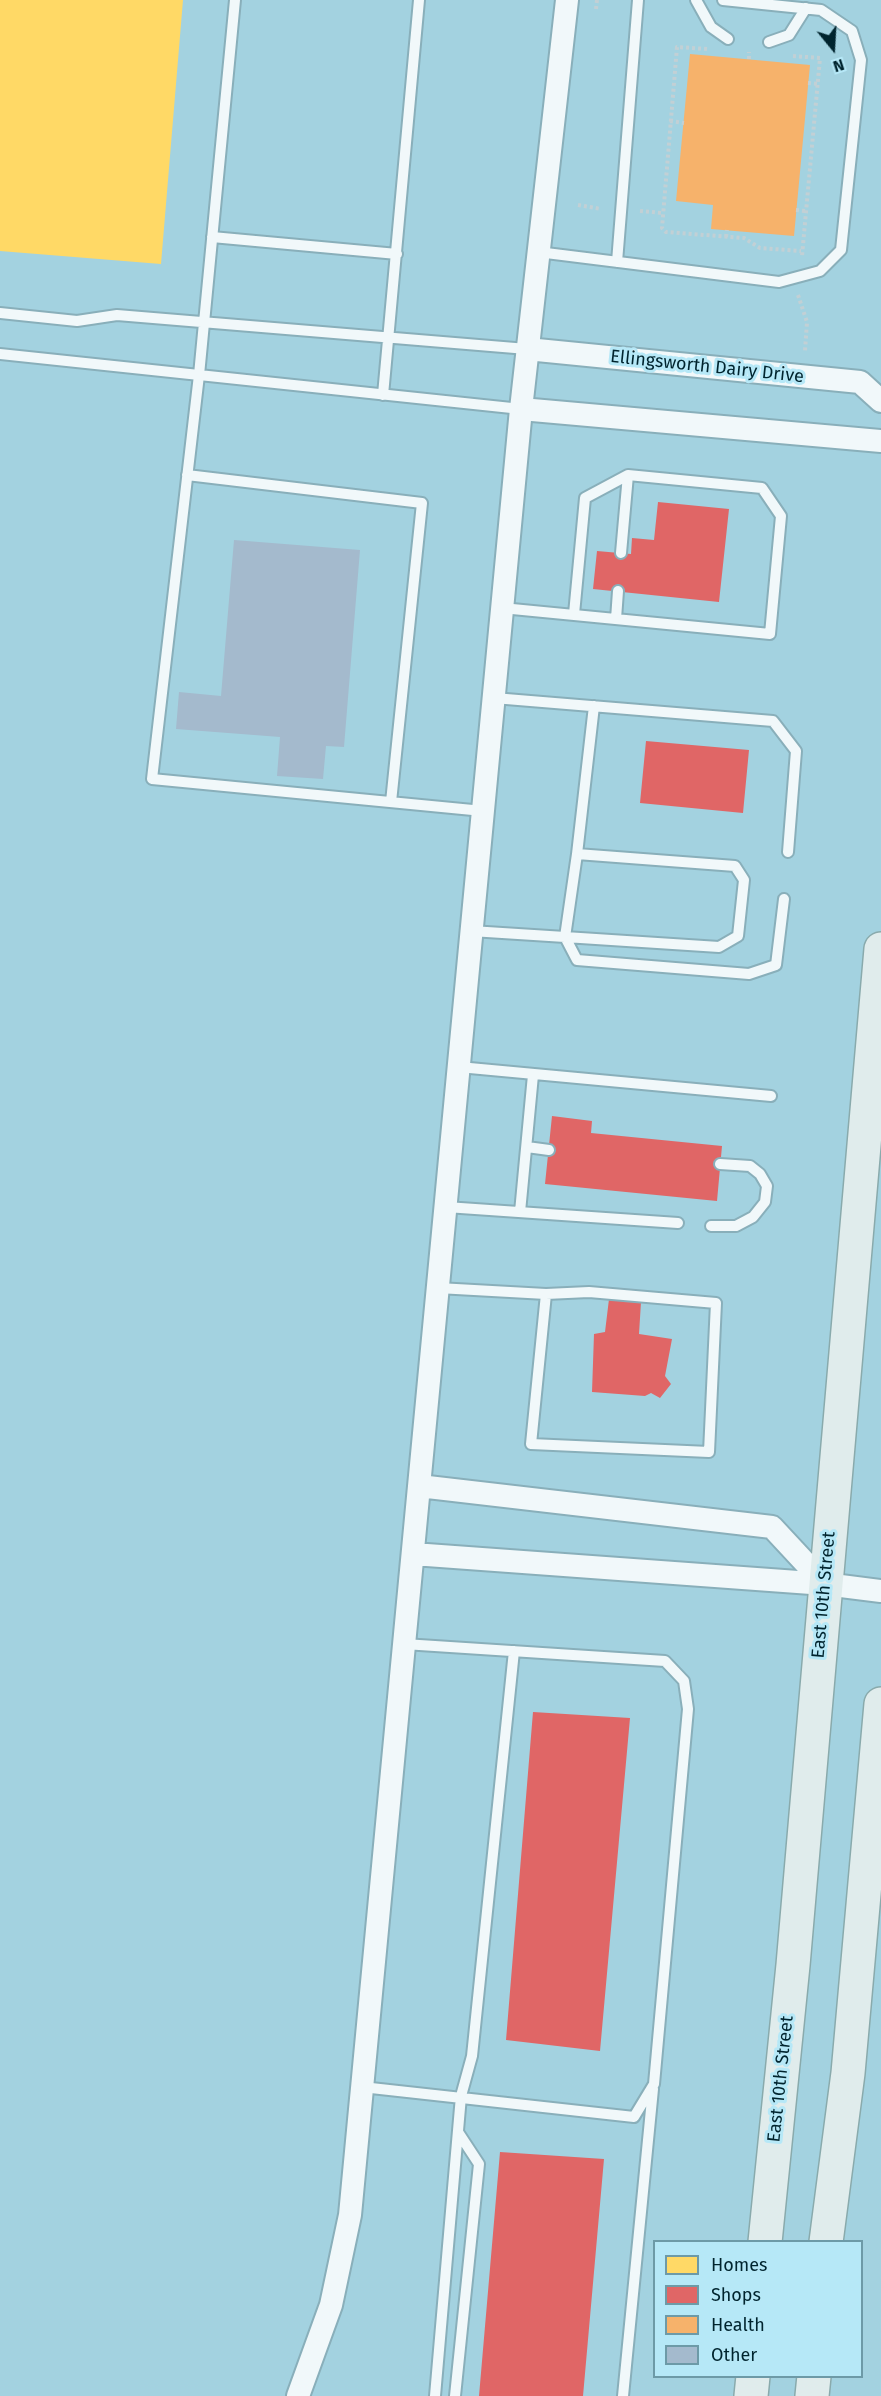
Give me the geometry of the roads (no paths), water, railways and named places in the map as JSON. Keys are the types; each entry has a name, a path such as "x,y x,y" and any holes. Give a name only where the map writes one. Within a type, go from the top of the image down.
{"main road":[{"name":"East 10th Street","path":"765,2240 793,1965 881,949"},
{"path":"826,2240 848,2073 881,1704"},
{"path":"751,2396 753,2378"},
{"path":"812,2396 814,2378"}],"street":[{"path":"298,2396 331,2305 350,2216 521,409 567,0"},
{"name":"Ellingsworth Dairy Drive","path":"527,349 860,382 881,401"},
{"path":"521,409 881,441"},
{"path":"419,1486 772,1527 825,1584"},
{"path":"413,1554 825,1584 881,1591"}],"lane":[{"path":"235,0 199,375 152,779 483,811"},
{"path":"383,395 418,0"},
{"path":"617,262 638,0"},
{"path":"696,0 711,27 728,39"},
{"path":"538,252 779,282 820,271 841,250 861,60 852,31 821,10 723,0"},
{"path":"768,42 789,35 806,8"},
{"path":"212,237 397,254"},
{"path":"0,313 77,321 117,315 527,349"},
{"path":"0,354 521,409"},
{"path":"187,475 422,503 391,802"},
{"path":"502,608 770,634 781,516 762,488 628,475 585,498 574,614"},
{"path":"621,553 628,475"},
{"path":"616,619 618,591"},
{"path":"494,698 773,721 796,751 788,852"},
{"path":"594,706 565,937 578,960 749,974 776,965 784,899"},
{"path":"471,931 719,947 738,936 744,880 735,866 577,854"},
{"path":"459,1067 771,1096"},
{"path":"520,1212 533,1075"},
{"path":"527,1147 549,1150"},
{"path":"711,1226 736,1226 753,1217 765,1202 767,1186 760,1174 750,1166 720,1164"},
{"path":"446,1207 678,1223"},
{"path":"438,1288 546,1294 588,1292 716,1303 709,1452 531,1444 546,1294"},
{"path":"404,1644 664,1661 684,1681 688,1709 623,2396"},
{"path":"435,2396 461,2096 472,2056 514,1651"},
{"path":"362,2087 461,2096 634,2117 654,2084"},
{"path":"455,2396 478,2164 458,2132"}]}
